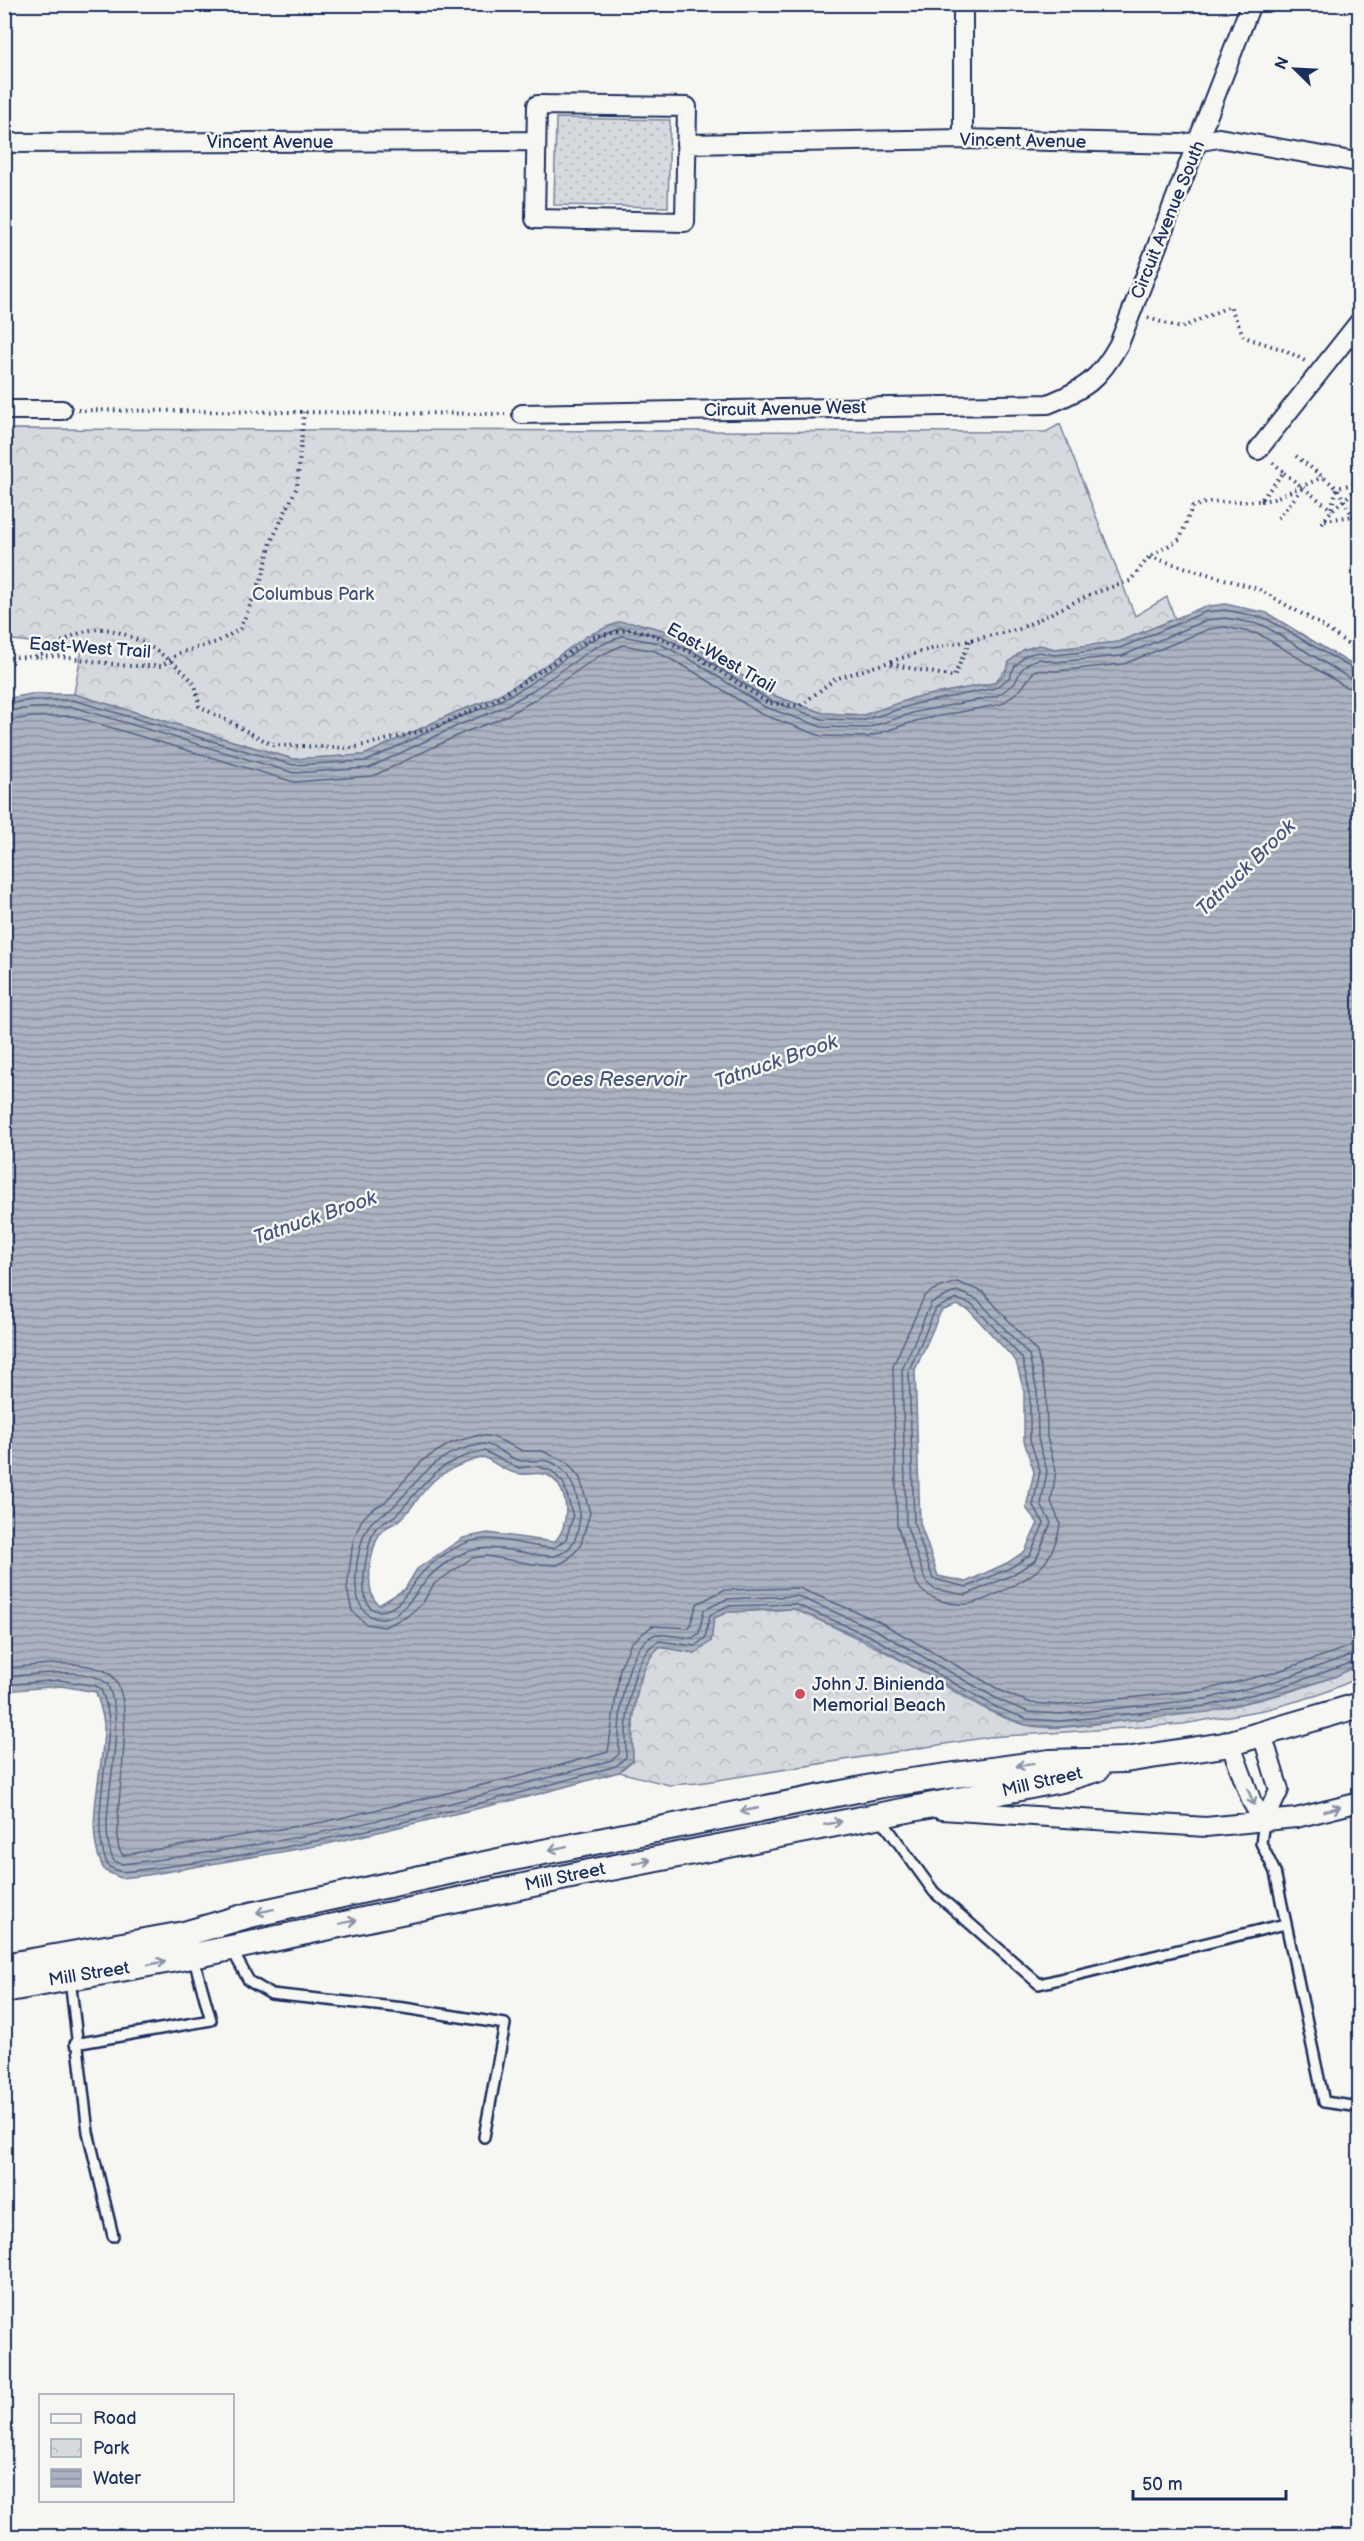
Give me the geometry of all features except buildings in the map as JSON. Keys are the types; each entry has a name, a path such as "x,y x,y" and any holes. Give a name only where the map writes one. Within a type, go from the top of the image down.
{"main road":[{"name":"Mill Street","path":"4,1966 184,1934 250,1915 507,1859 882,1785 1050,1762 1125,1760 1230,1743 1359,1705"},
{"name":"Mill Street","path":"4,1990 37,1982 70,1979 193,1956 877,1814 1061,1780 1125,1760"},
{"path":"37,1982 46,1958"}],"street":[{"path":"963,4 963,139"},
{"name":"Circuit Avenue South","path":"1048,404 1093,382 1115,351 1200,141 1251,4"},
{"path":"537,105 687,106 686,144 685,222 535,219 537,105"},
{"name":"Vincent Avenue","path":"686,144 963,139 1182,144 1219,138 1357,162"},
{"name":"Vincent Avenue","path":"4,143 536,141"},
{"path":"1258,450 1359,321"},
{"name":"Circuit Avenue West","path":"522,414 1048,404"},
{"path":"4,410 62,410"},
{"path":"1262,1734 1279,1790 1264,1822"},
{"path":"1230,1743 1252,1802 1264,1822"},
{"path":"910,1808 1206,1827 1305,1816 1359,1802"}],"lane":[{"path":"877,1814 934,1892 1039,1984 1286,1924"},
{"path":"1264,1822 1261,1843 1275,1872 1324,2102 1359,2107"},
{"path":"231,1947 249,1981 271,1994 404,2007 505,2024 484,2137"},
{"path":"75,2044 211,2020 193,1956"},
{"path":"70,1979 75,2044 88,2132 113,2236"}],"path":[{"path":"1131,312 1181,328 1230,306 1244,337 1287,351 1321,370"},
{"path":"62,410 522,414"},
{"path":"36,657 72,637 100,629 127,636 154,649 169,661 179,653 217,642 240,629 263,575 271,542 297,487 304,412"},
{"path":"1258,450 1331,510"},
{"path":"1296,456 1337,488 1356,517"},
{"path":"1260,501 1284,473"},
{"path":"1149,557 1180,538 1192,507 1208,502 1260,501 1303,488 1323,477"},
{"path":"1337,488 1356,483 1359,488 1356,517"},
{"path":"1278,518 1303,488"},
{"path":"1337,488 1331,510 1324,522 1356,517"},
{"path":"1331,510 1359,488"},
{"path":"1149,557 1258,589 1318,623 1359,652"},
{"name":"East-West Trail","path":"4,658 57,656 127,666 162,666 169,661 195,685 199,706 273,745 352,748 434,728 497,699 593,637 632,629 654,635 692,653 768,703 800,706 835,679 890,664 927,650 1019,629 1091,594 1130,581 1149,557"},
{"path":"890,664 954,677 970,640"}],"green space":[{"path":"556,118 670,120 668,207 554,205"},
{"name":"Columbus Park","path":"1060,424 1135,616 1167,597 1175,619 1119,642 1055,649 1039,645 1023,650 994,683 913,698 864,715 823,713 772,695 702,650 663,630 637,623 489,700 456,712 364,755 293,759 74,694 82,648 5,639 5,429 1046,432"},
{"name":"John J. Binienda Memorial Beach","path":"794,1609 890,1654 985,1709 1012,1721 1037,1727 1080,1726 1208,1710 1299,1689 1359,1665 1359,1678 1318,1695 1269,1709 1183,1724 989,1737 699,1783 669,1785 619,1772 633,1760 634,1716 639,1685 644,1670 659,1647 695,1653 711,1641 714,1618 728,1612"}],"water":[{"name":"Coes Reservoir","path":"1225,604 1267,613 1359,669 1359,1665 1334,1677 1208,1712 1060,1727 1026,1725 995,1713 868,1641 794,1609 728,1612 714,1618 711,1641 695,1653 659,1647 650,1657 639,1684 633,1716 633,1760 619,1772 531,1796 327,1844 148,1875 121,1878 105,1871 98,1855 94,1819 104,1724 96,1692 61,1686 5,1691 5,699 31,694 74,694 293,759 364,755 456,712 489,700 521,682 587,636 619,622 637,623 663,630 702,650 772,695 823,713 864,715 913,698 994,683 1005,674 1009,662 1023,650 1039,645 1055,649 1119,642 1203,607","holes":["957,1305 969,1310 1016,1361 1024,1392 1024,1441 1034,1472 1026,1508 1038,1523 1025,1551 1007,1563 966,1582 938,1576 920,1523 915,1370 941,1311","484,1457 512,1472 542,1474 556,1482 561,1490 566,1509 563,1528 559,1536 554,1542 488,1533 463,1538 417,1569 405,1589 379,1605 371,1591 370,1570 374,1548 381,1532 401,1519 438,1477 460,1465"]}],"place":[{"name":"John J. Binienda Memorial Beach","path":"800,1694"}],"water label":[{"name":"Tatnuck Brook","path":"1246,868"},
{"name":"Tatnuck Brook","path":"776,1062"},
{"name":"Tatnuck Brook","path":"315,1218"}]}
